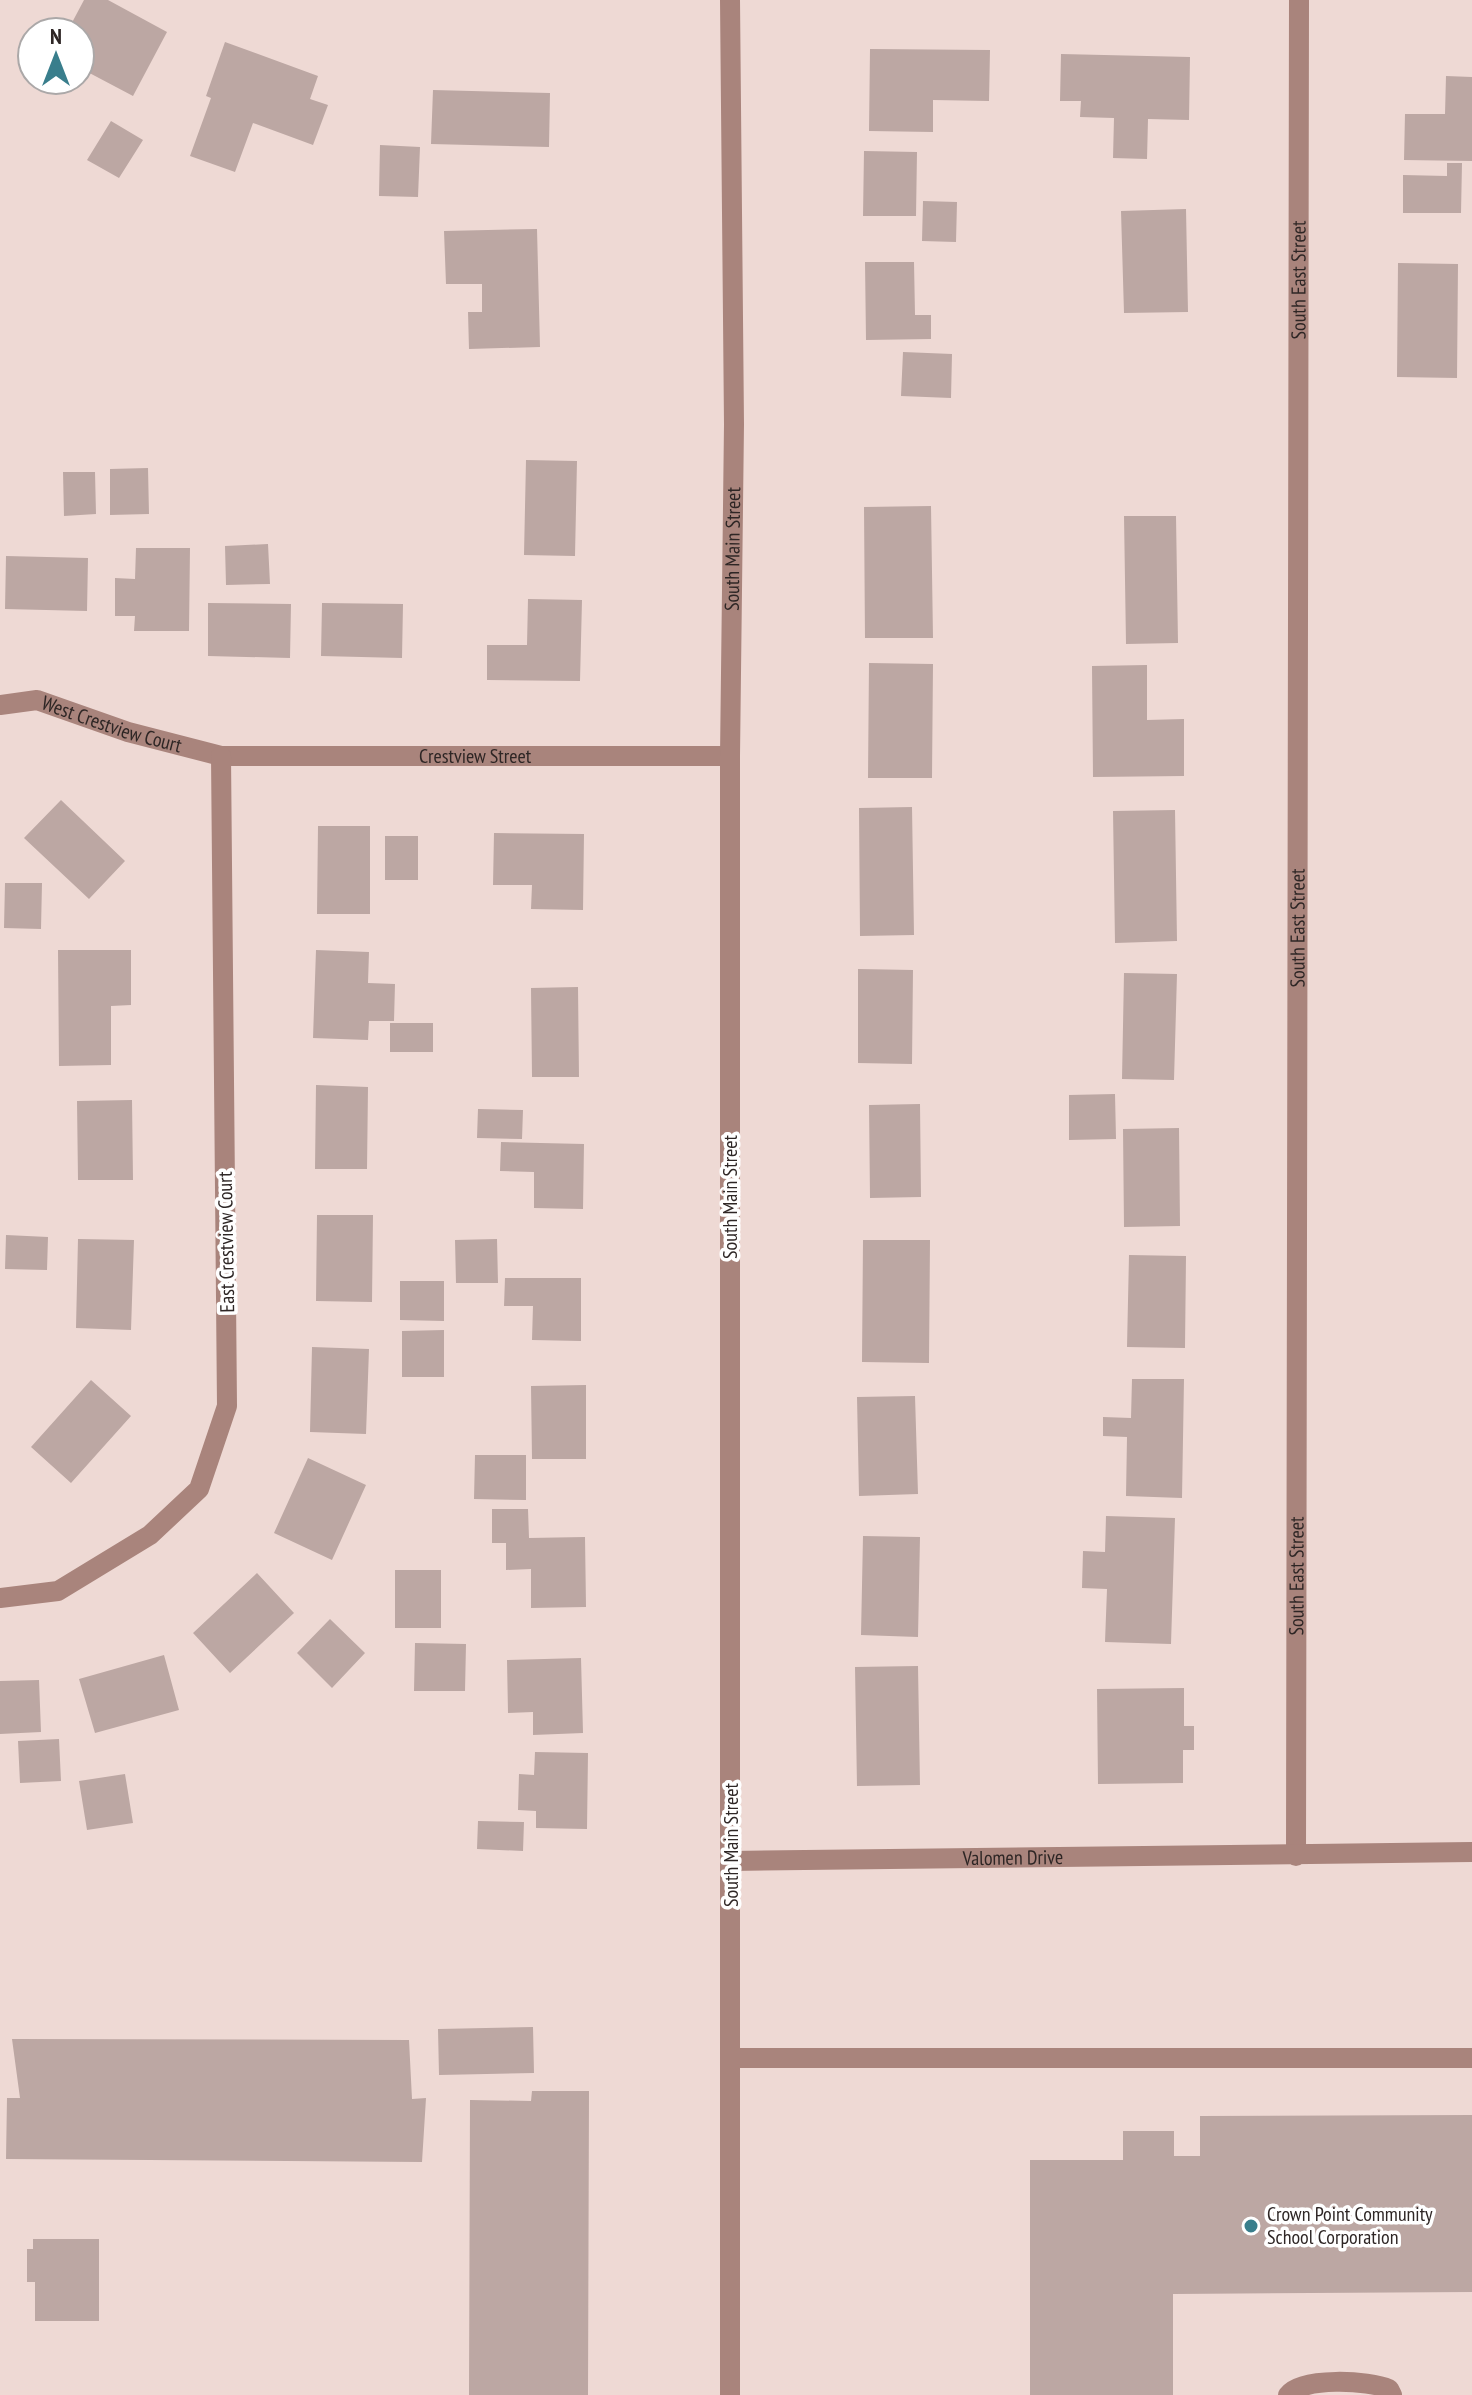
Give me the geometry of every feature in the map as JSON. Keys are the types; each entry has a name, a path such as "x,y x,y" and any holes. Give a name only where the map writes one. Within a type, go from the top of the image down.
{"street":[{"name":"South Main Street","path":"730,0 734,424 730,756 730,2395"},
{"name":"South East Street","path":"1296,1856 1299,0"},
{"name":"West Crestview Court","path":"0,705 37,700 128,732 221,756"},
{"name":"Crestview Street","path":"221,756 730,756"},
{"name":"East Crestview Court","path":"0,1598 58,1591 150,1535 199,1489 227,1406 221,756"},
{"name":"Valomen Drive","path":"731,1861 1472,1852"},
{"path":"730,2058 1472,2058"},
{"path":"1288,2395 1304,2384 1375,2383 1389,2389 1392,2395"}],"building":[{"path":"84,0 108,0 167,32 133,96 96,76 96,16 76,16"},
{"path":"225,42 318,76 310,99 328,105 313,145 253,123 235,172 190,156 211,98 206,96"},
{"path":"870,49 990,50 989,101 933,100 933,132 869,131"},
{"path":"1061,54 1190,57 1189,120 1148,119 1147,159 1113,158 1114,118 1080,117 1081,101 1060,101"},
{"path":"1446,76 1472,77 1472,161 1404,160 1405,114 1445,114"},
{"path":"433,90 550,93 549,147 431,144"},
{"path":"111,121 143,140 119,178 87,160"},
{"path":"380,145 420,147 418,197 379,196"},
{"path":"864,151 917,152 916,216 863,216"},
{"path":"1447,163 1462,163 1461,213 1403,213 1403,175 1447,176"},
{"path":"923,201 957,202 956,242 922,241"},
{"path":"1186,209 1188,312 1124,313 1121,211"},
{"path":"537,229 540,347 469,349 468,312 482,312 482,284 446,284 444,231"},
{"path":"865,262 914,262 915,315 931,315 931,339 866,340"},
{"path":"1398,263 1458,264 1457,378 1397,377"},
{"path":"903,352 952,354 951,398 901,396"},
{"path":"526,460 577,461 575,556 524,555"},
{"path":"148,468 149,514 110,515 110,469"},
{"path":"63,472 95,472 96,514 64,516"},
{"path":"931,506 933,638 865,638 864,507"},
{"path":"1124,516 1176,516 1178,643 1126,644"},
{"path":"268,544 270,584 226,585 225,546"},
{"path":"136,548 190,548 189,631 134,631 135,616 115,616 115,578 135,579"},
{"path":"6,556 88,558 87,611 5,609"},
{"path":"528,599 582,600 580,681 487,680 487,645 527,645"},
{"path":"208,603 291,604 290,658 208,656"},
{"path":"322,603 403,604 402,658 321,656"},
{"path":"869,663 933,664 932,778 868,778"},
{"path":"1147,665 1147,720 1184,719 1184,776 1093,777 1092,666"},
{"path":"61,800 125,861 89,899 24,838"},
{"path":"912,807 914,935 860,936 859,808"},
{"path":"1175,810 1177,941 1115,943 1113,811"},
{"path":"318,826 370,826 370,914 317,914"},
{"path":"494,833 584,834 583,910 531,909 532,885 493,885"},
{"path":"385,836 418,836 418,880 385,880"},
{"path":"5,883 42,883 41,929 4,928"},
{"path":"58,950 131,950 131,1005 111,1006 111,1065 59,1066"},
{"path":"316,950 369,952 368,983 395,984 394,1021 369,1021 368,1040 313,1038"},
{"path":"858,969 913,970 912,1064 858,1063"},
{"path":"1124,973 1177,974 1174,1080 1122,1079"},
{"path":"578,987 579,1077 532,1077 531,988"},
{"path":"390,1023 433,1023 433,1052 390,1052"},
{"path":"316,1085 368,1087 367,1169 315,1169"},
{"path":"1115,1094 1116,1139 1069,1140 1069,1095"},
{"path":"132,1100 133,1180 78,1180 77,1101"},
{"path":"920,1104 921,1197 870,1198 869,1105"},
{"path":"478,1109 523,1110 522,1139 477,1138"},
{"path":"1179,1128 1180,1226 1124,1227 1123,1129"},
{"path":"501,1142 584,1144 583,1209 534,1208 534,1172 500,1171"},
{"path":"317,1215 373,1215 372,1302 316,1301"},
{"path":"6,1235 48,1237 47,1270 5,1269"},
{"path":"78,1239 134,1240 131,1330 76,1328"},
{"path":"497,1239 498,1283 456,1283 455,1240"},
{"path":"863,1240 930,1240 929,1363 862,1362"},
{"path":"1129,1255 1186,1256 1185,1348 1127,1347"},
{"path":"505,1278 581,1278 581,1341 532,1340 533,1306 504,1306"},
{"path":"400,1281 444,1281 444,1321 400,1320"},
{"path":"444,1330 444,1377 402,1377 402,1331"},
{"path":"312,1347 369,1349 366,1434 310,1432"},
{"path":"1132,1379 1184,1379 1182,1498 1126,1496 1127,1437 1103,1436 1103,1417 1131,1418"},
{"path":"91,1380 131,1416 71,1483 31,1447"},
{"path":"586,1385 586,1459 532,1459 531,1386"},
{"path":"915,1396 918,1494 859,1496 857,1397"},
{"path":"475,1455 526,1455 526,1500 474,1499"},
{"path":"308,1458 366,1485 332,1560 274,1533"},
{"path":"492,1509 528,1509 529,1538 585,1537 586,1607 531,1608 531,1569 506,1570 506,1543 492,1543"},
{"path":"1106,1516 1175,1518 1171,1644 1105,1642 1107,1589 1082,1588 1083,1551 1105,1552"},
{"path":"863,1536 920,1537 918,1637 861,1635"},
{"path":"395,1570 441,1570 441,1628 395,1628"},
{"path":"257,1573 294,1613 230,1673 193,1633"},
{"path":"330,1619 365,1653 332,1688 297,1653"},
{"path":"415,1643 466,1644 465,1691 414,1691"},
{"path":"164,1655 179,1710 95,1733 79,1679"},
{"path":"581,1658 583,1733 533,1735 533,1712 508,1713 507,1660"},
{"path":"918,1666 920,1785 857,1786 855,1667"},
{"path":"39,1680 41,1732 0,1734 0,1681"},
{"path":"1184,1688 1184,1726 1194,1726 1194,1750 1183,1750 1183,1783 1098,1784 1097,1689"},
{"path":"59,1739 61,1781 20,1783 18,1741"},
{"path":"535,1752 588,1753 587,1829 536,1828 536,1811 518,1810 519,1774 534,1775"},
{"path":"125,1774 133,1823 87,1830 79,1781"},
{"path":"478,1821 524,1822 523,1851 477,1849"},
{"path":"533,2027 534,2073 439,2075 438,2029"},
{"path":"12,2039 409,2040 412,2099 426,2098 422,2162 6,2159 7,2098 20,2098"},
{"path":"532,2091 589,2091 588,2395 469,2395 470,2100 531,2101"},
{"name":"Crown Point Community School Corporation","path":"1472,2115 1472,2292 1173,2294 1173,2395 1030,2395 1030,2160 1123,2160 1123,2131 1174,2131 1174,2156 1200,2156 1200,2116"},
{"path":"33,2239 99,2239 99,2321 35,2321 35,2282 27,2282 27,2249 33,2249"}],"place":[{"name":"Crown Point Community School Corporation","path":"1251,2226"}]}
